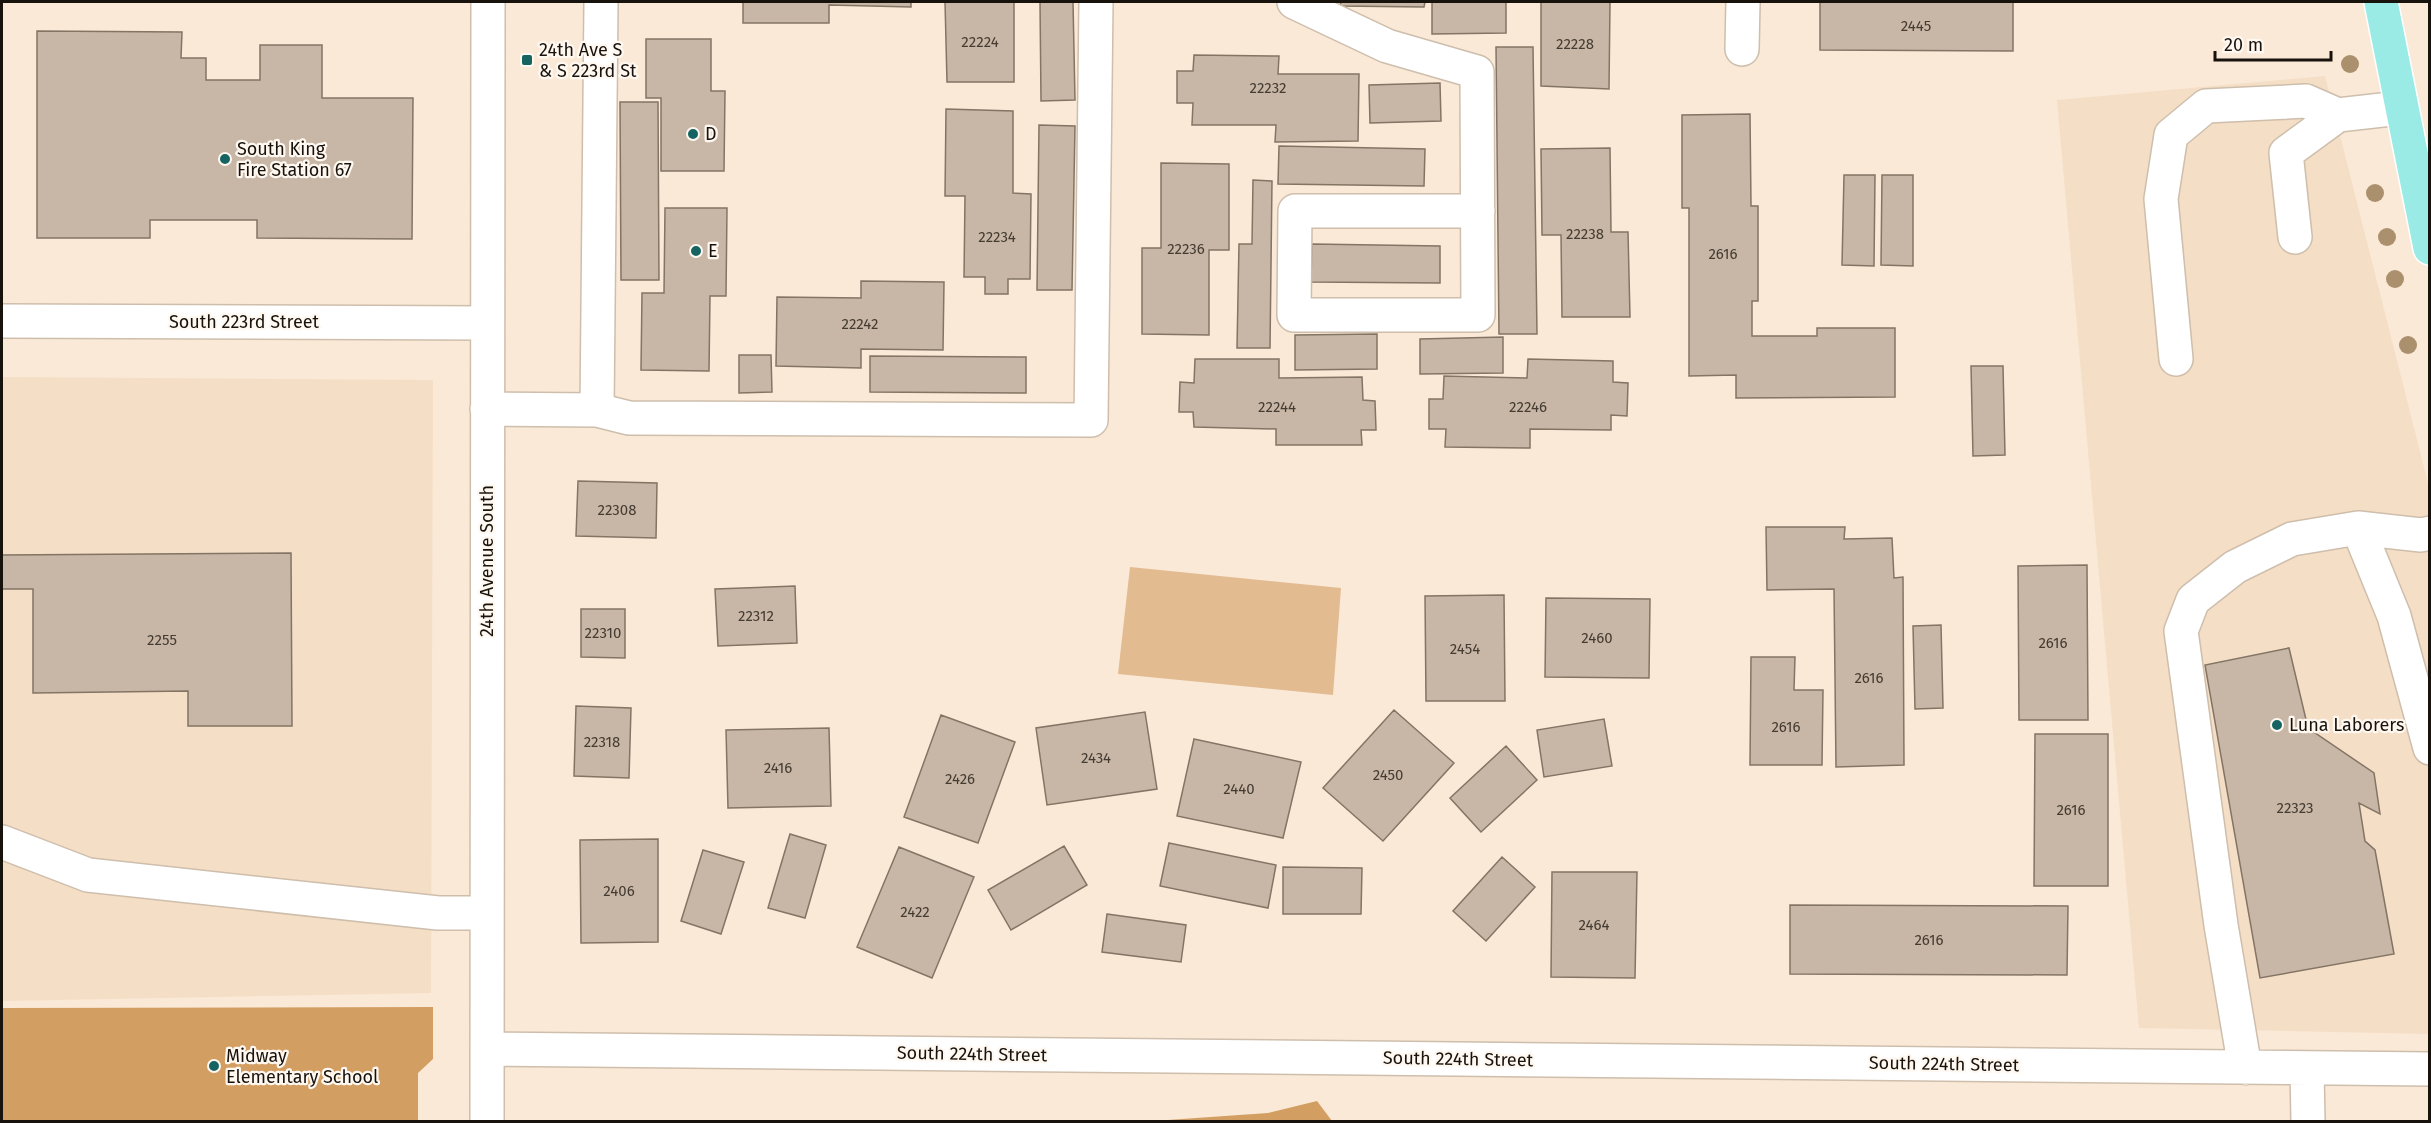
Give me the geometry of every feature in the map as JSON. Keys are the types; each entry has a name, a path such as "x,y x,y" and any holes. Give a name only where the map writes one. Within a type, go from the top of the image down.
{"main road":[{"path":"2381,2 2400,108 2430,248"}],"street":[{"name":"24th Avenue South","path":"487,1122 488,2"},
{"path":"597,410 601,2"},
{"path":"487,409 597,410 629,418 1091,420 1096,2"},
{"path":"1294,2 1386,46 1477,72 1478,212 1478,315 1293,315 1295,212 1478,212"},
{"path":"1742,49 1743,2"},
{"path":"2176,359 2161,198 2171,135 2206,106 2306,101 2338,115"},
{"path":"2295,237 2286,153 2338,115 2400,108"},
{"name":"South 223rd Street","path":"2,321 487,322"},
{"path":"2246,1068 2221,925 2181,631 2193,600 2235,567 2292,539 2358,528 2421,535 2430,533"},
{"path":"2358,528 2394,616 2430,748"},
{"path":"2,842 88,875 438,913 487,913"},
{"name":"South 224th Street","path":"487,1049 2430,1069"},
{"path":"2307,1068 2308,1122"}],"shaded area":[{"path":"2325,76 2429,487 2429,1034 2139,1028 2057,100"},
{"path":"2,377 433,380 431,993 2,1001"},
{"path":"1130,567 1341,588 1333,695 1118,674"},
{"name":"Midway Elementary School","path":"433,1007 433,1059 418,1073 418,1121 2,1121 2,1008"},
{"path":"1317,1101 1332,1121 1153,1121 1268,1113"}],"building":[{"path":"743,2 911,2 911,7 829,5 829,23 743,23"},
{"path":"945,2 1014,2 1014,82 947,82"},
{"path":"1040,2 1073,2 1075,100 1041,101"},
{"path":"1341,2 1425,2 1424,7 1340,6"},
{"path":"1432,2 1506,2 1506,33 1432,34"},
{"path":"1541,2 1610,2 1609,89 1541,86"},
{"path":"1820,2 2013,2 2013,51 1820,50"},
{"name":"South King Fire Station 67","path":"37,31 182,32 181,58 206,58 206,80 260,80 260,45 322,45 322,98 413,98 412,239 257,238 257,220 150,220 150,238 37,238"},
{"name":"D","path":"646,39 711,39 711,91 725,91 724,171 661,171 661,98 646,98"},
{"path":"1496,47 1533,47 1537,334 1499,334"},
{"path":"1194,55 1279,56 1278,74 1359,74 1358,141 1275,142 1276,125 1192,125 1193,103 1177,103 1177,71 1193,71"},
{"path":"1440,83 1441,121 1370,123 1369,85"},
{"path":"620,102 658,102 659,280 621,280"},
{"path":"946,109 1013,111 1013,193 1031,194 1030,279 1008,279 1008,294 985,294 985,277 964,277 965,196 945,196"},
{"path":"1750,114 1751,206 1758,206 1758,301 1752,301 1752,336 1817,336 1817,328 1895,328 1895,397 1736,398 1736,375 1689,376 1689,208 1682,208 1682,115"},
{"path":"1039,125 1075,126 1072,290 1037,290"},
{"path":"1279,146 1425,149 1424,186 1278,184"},
{"path":"1610,148 1611,232 1628,232 1630,317 1562,317 1561,235 1542,235 1541,149"},
{"path":"1161,163 1229,164 1229,250 1209,250 1209,335 1142,334 1142,248 1161,248"},
{"path":"1844,175 1875,175 1874,266 1842,265"},
{"path":"1882,175 1913,175 1913,266 1881,265"},
{"path":"1253,180 1272,181 1270,348 1237,348 1239,244 1252,244"},
{"name":"E","path":"665,208 727,208 726,296 710,296 709,371 641,370 642,293 664,293"},
{"path":"1312,244 1440,246 1440,283 1311,282"},
{"path":"861,281 944,282 943,350 861,349 861,368 776,366 777,297 861,298"},
{"path":"1377,334 1377,369 1295,370 1295,335"},
{"path":"1503,337 1503,373 1420,374 1420,339"},
{"path":"739,355 771,355 772,392 739,393"},
{"path":"870,356 1026,357 1026,393 870,392"},
{"path":"1195,359 1279,359 1279,378 1362,377 1363,400 1375,401 1376,430 1361,430 1362,445 1276,445 1276,429 1194,427 1193,412 1179,412 1180,382 1194,383"},
{"path":"1528,359 1613,361 1613,382 1628,383 1627,416 1611,415 1611,430 1530,429 1530,448 1445,447 1446,429 1429,429 1429,399 1443,399 1444,376 1527,378"},
{"path":"1971,366 2003,366 2005,455 1973,456"},
{"path":"578,481 657,483 656,538 576,536"},
{"path":"1766,527 1845,527 1844,539 1892,538 1894,578 1903,577 1904,765 1836,767 1834,589 1767,590"},
{"path":"291,553 292,726 188,726 188,691 33,693 33,589 2,589 2,555"},
{"path":"2087,565 2088,720 2019,720 2018,566"},
{"path":"795,586 797,643 718,646 715,589"},
{"path":"1504,595 1505,701 1426,701 1425,596"},
{"path":"1546,598 1650,599 1649,678 1545,677"},
{"path":"581,609 625,609 625,658 581,657"},
{"path":"1941,625 1943,708 1915,709 1913,626"},
{"path":"2289,648 2308,728 2374,773 2380,814 2359,803 2365,841 2375,850 2394,954 2260,978 2205,665"},
{"path":"1751,657 1795,657 1794,690 1823,690 1822,765 1750,765"},
{"path":"576,706 631,708 629,778 574,776"},
{"path":"1394,710 1454,763 1383,841 1323,788"},
{"path":"1145,712 1157,789 1047,805 1036,728"},
{"path":"941,715 1015,742 978,843 904,817"},
{"path":"1604,719 1612,766 1544,777 1537,730"},
{"path":"829,728 831,806 728,808 726,730"},
{"path":"2035,734 2108,734 2108,886 2034,886"},
{"path":"1194,739 1301,762 1283,838 1177,816"},
{"path":"1506,746 1537,780 1481,832 1450,798"},
{"path":"790,834 826,845 805,918 768,908"},
{"path":"658,839 658,942 581,943 580,840"},
{"path":"1169,843 1276,865 1268,908 1160,886"},
{"path":"1064,846 1087,885 1011,930 988,890"},
{"path":"899,847 974,877 932,978 857,947"},
{"path":"703,850 744,862 721,934 681,921"},
{"path":"1502,857 1535,887 1486,941 1453,911"},
{"path":"1283,867 1362,868 1361,914 1283,914"},
{"path":"1552,872 1637,872 1635,978 1551,977"},
{"path":"1790,905 2068,906 2067,975 1790,974"},
{"path":"1107,914 1186,925 1181,962 1102,952"}],"place":[{"name":"24th Ave S & S 223rd St","path":"527,60"},
{"name":"D","path":"693,134"},
{"name":"South King Fire Station 67","path":"225,159"},
{"name":"E","path":"696,251"},
{"name":"Luna Laborers","path":"2277,725"},
{"name":"Midway Elementary School","path":"214,1066"}]}
